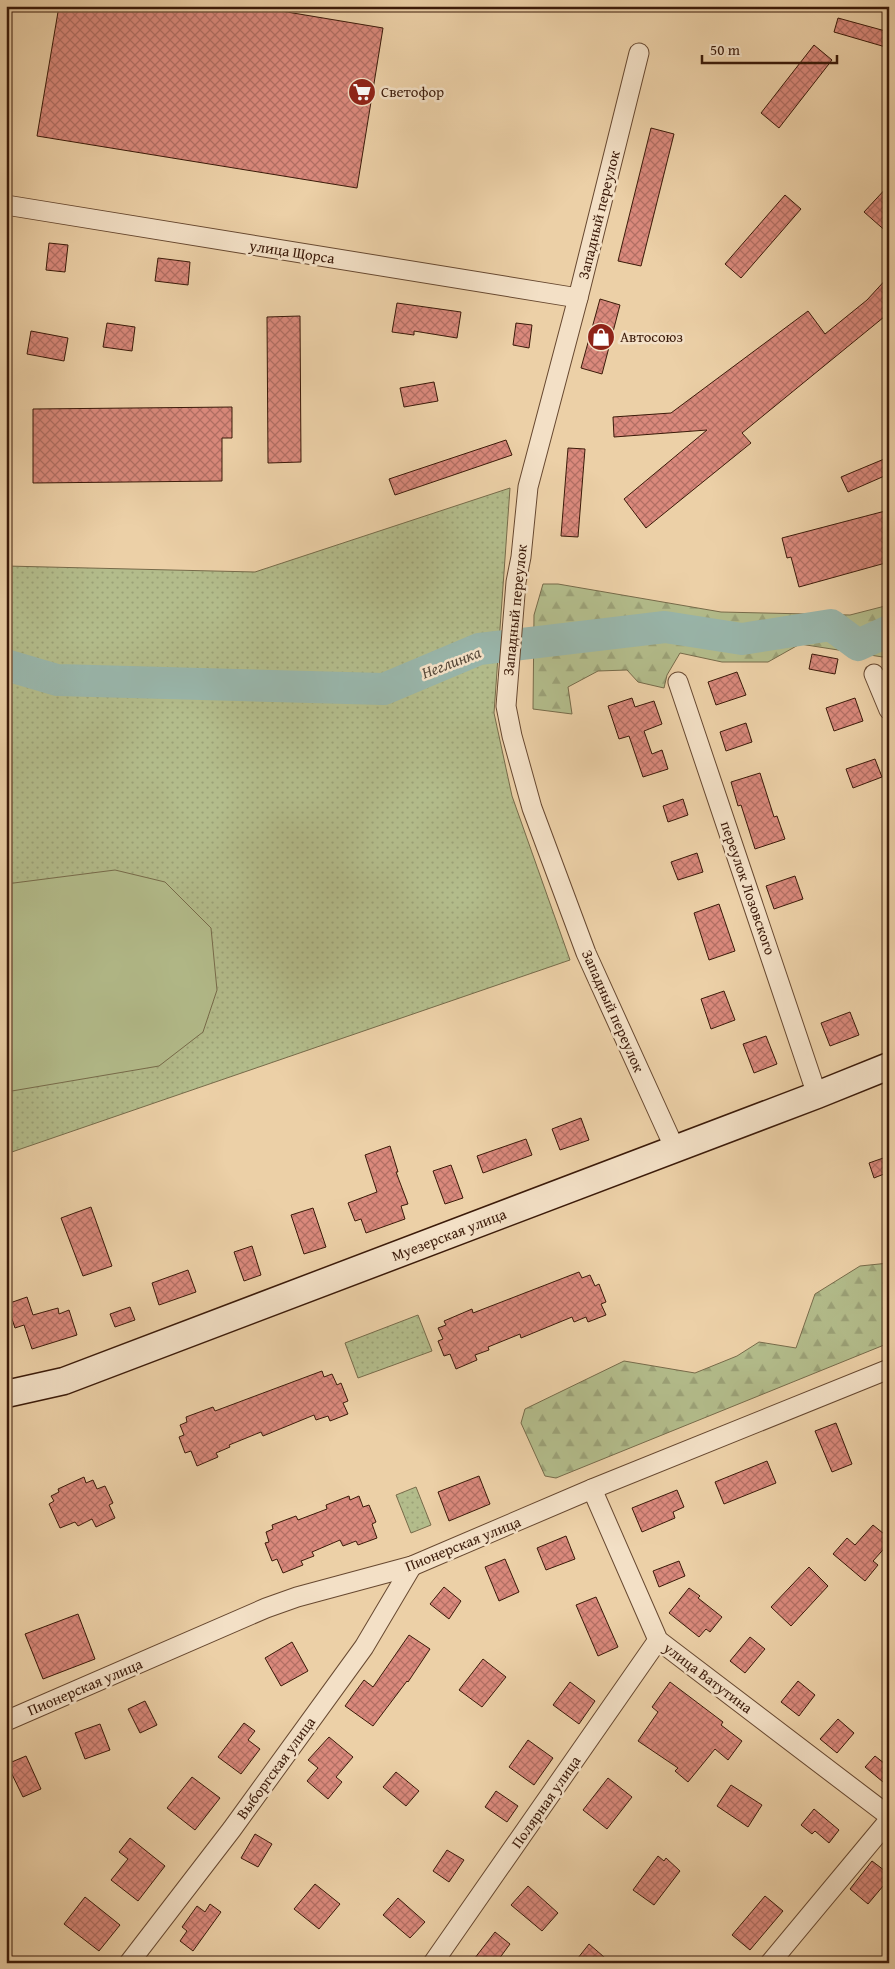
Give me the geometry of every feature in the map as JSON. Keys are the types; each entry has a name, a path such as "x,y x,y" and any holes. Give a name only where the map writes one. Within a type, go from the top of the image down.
{"main road":[{"name":"Муезерская улица","path":"6,1394 64,1381 889,1066"}],"street":[{"name":"Западный переулок","path":"639,53 578,298 528,487 516,582 506,706 512,736 532,808 586,954 675,1149"},
{"name":"улица Щорса","path":"6,205 578,298"},
{"path":"874,674 889,710"},
{"name":"переулок Лозовского","path":"678,682 817,1095"},
{"name":"Пионерская улица","path":"6,1721 266,1608 297,1597 412,1566 592,1489 889,1369"},
{"name":"улица Ватутина","path":"592,1489 658,1640 889,1816"},
{"name":"Выборгская улица","path":"129,1963 232,1828 364,1647 412,1566"},
{"name":"Полярная улица","path":"439,1961 658,1640"},
{"path":"770,1963 889,1820"}],"green space":[{"path":"510,488 494,713 512,796 570,960 6,1154 6,566 255,572"},
{"path":"543,584 558,584 721,612 850,615 889,605 889,658 800,644 768,662 722,662 680,653 667,675 664,688 638,682 627,670 598,671 568,687 572,714 533,709 534,615"},
{"path":"115,870 165,882 211,928 217,990 203,1032 159,1066 6,1092 6,884"},
{"path":"889,1263 886,1282 889,1303 889,1343 556,1478 545,1476 521,1423 525,1409 624,1361 695,1373 737,1356 759,1342 796,1348 815,1294 860,1266"},
{"path":"418,1315 432,1351 358,1378 345,1343"},
{"path":"416,1487 431,1525 411,1533 396,1495"}],"building":[{"path":"59,6 251,6 383,28 357,188 37,136"},
{"path":"838,18 889,32 889,48 834,32"},
{"path":"814,45 832,60 779,128 761,113"},
{"path":"651,128 674,134 641,266 618,261"},
{"path":"889,185 889,234 864,212"},
{"path":"785,195 801,209 741,278 725,264"},
{"path":"49,243 68,245 65,272 46,270"},
{"path":"158,258 190,262 188,285 155,281"},
{"path":"889,276 889,311 884,317 742,433 751,443 646,528 624,499 707,430 614,437 613,417 671,413 808,311 825,334 867,300"},
{"name":"Автосоюз","path":"600,299 620,305 602,374 581,368"},
{"path":"397,303 461,312 457,338 414,331 414,335 392,332"},
{"path":"300,316 301,462 268,463 267,317"},
{"path":"107,323 135,327 132,351 103,347"},
{"path":"516,323 532,325 529,348 513,345"},
{"path":"31,331 68,338 64,361 27,354"},
{"path":"434,382 438,401 404,407 400,388"},
{"path":"232,407 232,438 222,438 222,481 33,483 33,409"},
{"path":"506,440 512,455 395,495 389,479"},
{"path":"568,448 585,449 578,537 561,536"},
{"path":"889,457 889,474 848,492 841,477"},
{"path":"889,510 889,562 799,587 791,557 787,558 782,538"},
{"path":"812,654 838,659 835,674 809,669"},
{"path":"737,672 746,695 716,705 708,682"},
{"path":"632,698 635,707 654,701 662,724 644,731 652,754 662,750 668,769 643,777 629,736 619,739 608,706"},
{"path":"855,698 863,721 834,731 826,708"},
{"path":"746,723 752,742 726,751 720,732"},
{"path":"875,759 882,777 853,788 846,769"},
{"path":"760,773 774,817 777,816 785,839 755,849 741,805 738,806 731,782"},
{"path":"683,799 688,815 668,822 663,806"},
{"path":"697,853 703,872 678,880 671,862"},
{"path":"795,876 803,899 774,909 766,886"},
{"path":"719,904 735,951 709,960 694,913"},
{"path":"724,991 735,1020 711,1029 701,999"},
{"path":"850,1012 859,1035 830,1046 821,1023"},
{"path":"766,1036 777,1064 754,1073 743,1044"},
{"path":"581,1118 589,1140 560,1150 552,1129"},
{"path":"526,1139 532,1155 483,1173 477,1156"},
{"path":"390,1146 398,1172 396,1172 408,1204 401,1206 405,1219 366,1233 361,1219 355,1221 348,1203 377,1192 365,1155"},
{"path":"889,1156 889,1172 874,1178 869,1163"},
{"path":"451,1165 463,1198 445,1204 433,1171"},
{"path":"91,1207 112,1266 83,1276 61,1218"},
{"path":"313,1208 326,1247 304,1254 291,1215"},
{"path":"252,1246 261,1275 244,1281 234,1252"},
{"path":"188,1270 196,1292 159,1305 152,1283"},
{"path":"579,1272 582,1278 590,1275 595,1286 599,1284 606,1302 601,1304 606,1315 588,1322 586,1317 574,1322 572,1317 521,1338 520,1334 488,1347 489,1350 475,1355 477,1360 456,1369 450,1354 444,1356 438,1341 443,1339 438,1328 446,1325 444,1321 472,1309 473,1313"},
{"path":"27,1297 33,1315 58,1308 59,1314 69,1310 77,1335 32,1349 24,1325 15,1328 7,1304"},
{"path":"130,1307 135,1320 115,1327 110,1314"},
{"path":"322,1371 324,1377 332,1374 337,1385 341,1383 348,1401 343,1403 348,1414 330,1421 328,1416 316,1420 314,1415 263,1436 261,1432 229,1445 230,1447 216,1453 218,1457 197,1466 191,1451 185,1453 179,1437 184,1435 180,1425 187,1422 186,1417 213,1407 215,1411"},
{"path":"836,1423 852,1464 832,1472 815,1431"},
{"path":"767,1461 776,1483 724,1504 715,1482"},
{"path":"479,1476 490,1504 449,1521 438,1492"},
{"path":"84,1477 86,1483 93,1480 97,1489 105,1486 113,1503 109,1505 115,1518 96,1527 92,1519 78,1526 75,1522 60,1528 49,1504 54,1501 51,1496 59,1492 58,1489"},
{"path":"677,1490 684,1507 673,1512 675,1518 642,1532 632,1508"},
{"path":"349,1496 350,1500 359,1496 363,1507 369,1505 376,1522 372,1524 377,1538 358,1545 356,1541 343,1546 340,1540 312,1552 314,1556 301,1561 303,1565 283,1573 277,1559 272,1561 265,1543 269,1542 266,1532 273,1529 272,1525 296,1516 298,1520 327,1509 326,1505"},
{"path":"873,1525 889,1538 889,1543 873,1561 878,1565 865,1581 833,1554 847,1538 855,1545"},
{"path":"566,1536 575,1559 546,1570 537,1548"},
{"path":"505,1559 519,1592 499,1601 485,1567"},
{"path":"679,1561 685,1576 659,1587 653,1571"},
{"path":"809,1567 828,1586 791,1626 771,1607"},
{"path":"444,1587 461,1601 449,1619 430,1604"},
{"path":"689,1588 700,1596 698,1598 722,1617 710,1632 706,1629 699,1637 669,1613"},
{"path":"596,1597 618,1647 598,1656 576,1605"},
{"path":"78,1614 95,1659 43,1679 25,1634"},
{"path":"409,1635 430,1649 408,1682 373,1726 345,1706 364,1680 373,1687"},
{"path":"750,1637 765,1649 745,1673 730,1661"},
{"path":"292,1642 308,1671 281,1686 265,1658"},
{"path":"483,1659 506,1677 482,1707 459,1690"},
{"path":"798,1681 815,1695 799,1716 781,1702"},
{"path":"570,1682 595,1701 579,1724 553,1705"},
{"path":"670,1682 723,1722 721,1725 742,1741 728,1760 715,1749 688,1782 675,1771 678,1768 638,1741 658,1712 652,1707"},
{"path":"145,1701 157,1725 140,1733 128,1709"},
{"path":"838,1719 854,1733 837,1753 820,1739"},
{"path":"244,1723 255,1731 248,1740 260,1749 241,1774 218,1757"},
{"path":"100,1724 110,1750 85,1759 75,1733"},
{"path":"329,1737 353,1757 336,1777 342,1782 328,1799 307,1781 318,1768 308,1760"},
{"path":"528,1740 553,1758 534,1785 509,1767"},
{"path":"26,1756 41,1789 23,1797 7,1764"},
{"path":"875,1756 889,1767 889,1787 865,1767"},
{"path":"396,1772 419,1791 406,1806 383,1787"},
{"path":"192,1777 220,1798 195,1830 167,1808"},
{"path":"608,1778 632,1797 607,1829 583,1810"},
{"path":"731,1785 762,1805 748,1827 717,1806"},
{"path":"496,1791 518,1806 507,1822 485,1807"},
{"path":"814,1809 839,1830 829,1843 815,1831 812,1834 801,1825"},
{"path":"255,1834 272,1844 258,1867 241,1858"},
{"path":"130,1838 165,1866 138,1901 111,1880 128,1859 119,1852"},
{"path":"447,1850 464,1860 449,1882 433,1871"},
{"path":"658,1856 664,1861 666,1858 680,1871 654,1905 633,1890"},
{"path":"872,1861 889,1874 889,1879 868,1904 850,1889"},
{"path":"315,1884 340,1904 319,1929 294,1909"},
{"path":"528,1886 558,1913 542,1931 511,1905"},
{"path":"765,1896 783,1911 750,1950 732,1935"},
{"path":"85,1897 120,1925 99,1951 64,1924"},
{"path":"398,1898 425,1922 410,1938 383,1915"},
{"path":"210,1904 221,1912 193,1951 180,1941 187,1931 182,1927 197,1906 205,1912"},
{"path":"495,1932 510,1944 496,1963 471,1963"},
{"path":"589,1944 611,1963 574,1963"}],"waterway":[{"name":"Неглинка","path":"6,665 57,680 384,689 479,649 665,627 742,639 831,625 858,645 889,631"}],"place":[{"name":"Светофор","path":"362,92"},
{"name":"Автосоюз","path":"601,337"}]}
